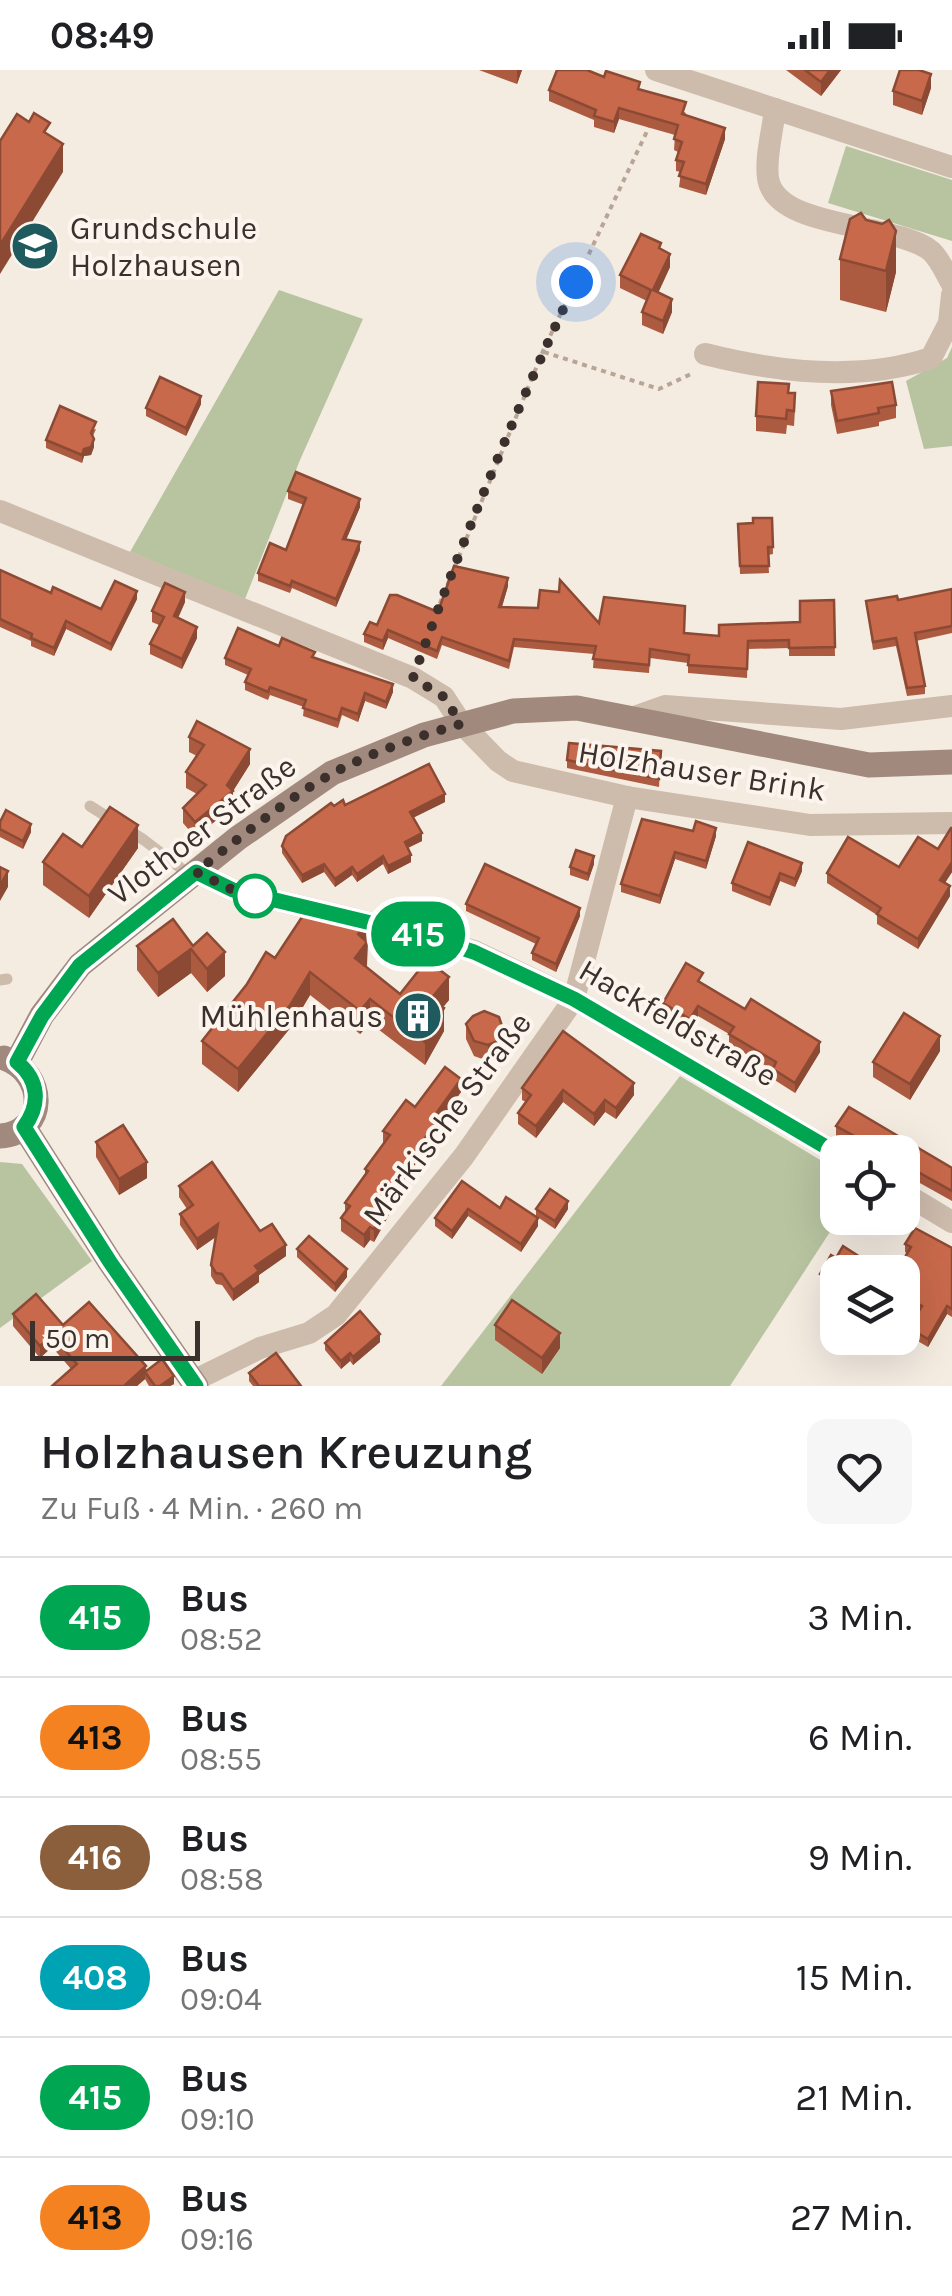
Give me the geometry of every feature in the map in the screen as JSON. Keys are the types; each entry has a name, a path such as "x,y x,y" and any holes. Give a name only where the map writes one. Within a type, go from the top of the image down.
{"street":[{"path":"656,70 952,168"},
{"path":"775,108 768,180 778,199 796,211 906,238 933,252 952,284"},
{"path":"705,354 778,369 817,372 904,367 931,358 950,323 952,295"},
{"name":"Holzhauser Brink","path":"0,511 413,678 444,697 461,724 513,771 627,797 810,825 952,823"},
{"path":"634,717 666,706 841,719 952,706"},
{"name":"Vlothoer Straße","path":"8,1060 80,965 238,838 332,773 373,754 461,724 513,711 561,709 634,717 869,765 952,762"},
{"name":"Märkische Straße","path":"195,1384 260,1348 309,1333 336,1315 464,1156 574,999 627,797"},
{"name":"Hackfeldstraße","path":"194,874 233,890 421,935 474,952 574,999 820,1143"},
{"path":"8,1060 28,1071 37,1092 34,1114 12,1131 195,1384"},
{"path":"920,1203 952,1222"}],"lane":[{"path":"90,806 194,874"}],"path":[{"path":"432,626 543,351 654,114"},
{"path":"543,351 659,389 692,373 705,354"}],"green space":[{"path":"846,146 952,180 952,241 828,203"},
{"path":"279,290 363,319 300,460 245,599 130,552"},
{"path":"952,347 952,446 924,449 906,381 947,358"},
{"path":"680,1076 820,1160 820,1235 828,1235 730,1386 441,1386"},
{"path":"0,1162 22,1164 92,1261 0,1328"}],"building":[{"path":"557,70 587,70 604,77 606,71 640,82 638,89 686,102 682,114 725,128 706,184 679,176 684,162 676,160 682,142 674,139 678,125 619,108 614,122 594,116 596,110 549,90"},
{"path":"805,70 830,70 821,82"},
{"path":"900,70 931,74 922,101 893,91"},
{"path":"34,113 50,123 44,132 63,144 0,245 0,141 17,114 29,122"},
{"path":"861,213 866,220 882,224 889,220 896,231 886,271 840,259 850,219"},
{"path":"641,234 661,243 659,248 670,254 653,290 672,299 663,321 642,312 651,290 620,275"},
{"path":"160,377 201,396 186,428 146,408"},
{"path":"758,382 789,384 788,393 795,393 794,411 787,410 786,419 756,416"},
{"path":"892,382 896,405 878,408 879,413 837,421 831,391"},
{"path":"60,406 96,422 91,447 84,449 82,455 46,440"},
{"path":"296,472 360,499 343,539 360,542 336,599 292,581 290,586 258,573 270,543 286,550 306,498 288,491"},
{"path":"753,518 772,518 769,566 740,566 738,524 753,523"},
{"path":"454,566 508,578 499,607 538,608 540,590 559,592 560,580 599,623 604,597 685,606 684,633 719,636 719,625 800,622 800,601 834,600 835,647 789,648 789,640 748,641 747,669 688,665 689,655 650,649 649,665 593,659 596,646 514,639 509,661 442,637 437,651 388,630 383,641 364,634 370,622 377,625 390,595 438,612"},
{"path":"0,570 51,593 53,587 101,609 115,581 137,591 111,644 66,621 54,648 0,619"},
{"path":"165,583 185,592 174,616 197,627 182,659 150,644 164,617 152,611"},
{"path":"952,589 952,626 915,633 925,686 907,688 896,638 873,642 866,601 897,596 898,600"},
{"path":"238,628 279,646 282,638 315,652 312,657 393,684 386,702 365,693 358,714 342,708 338,720 303,708 306,700 270,687 268,692 245,682 251,669 225,658"},
{"path":"197,721 250,749 227,785 233,791 195,822 183,808 206,785 186,772 204,745 189,737"},
{"path":"569,743 661,751 659,779 567,760"},
{"path":"429,764 445,794 410,812 422,833 405,842 411,855 388,866 383,856 357,874 352,867 335,879 324,864 302,875 282,846 286,836 331,803 334,806 343,800 345,805"},
{"path":"110,807 138,825 89,896 43,862 63,834 82,847"},
{"path":"6,810 31,824 23,841 0,829"},
{"path":"642,819 693,831 696,821 716,828 706,861 675,852 660,896 621,884"},
{"path":"951,828 952,862 940,880 950,886 918,939 877,914 881,908 827,873 848,837 899,867 918,837 938,849"},
{"path":"748,842 802,863 795,879 780,873 770,898 732,883"},
{"path":"576,850 594,856 588,874 570,867"},
{"path":"485,864 580,908 556,964 532,953 539,938 466,904"},
{"path":"0,867 8,871 0,886"},
{"path":"319,903 369,920 358,934 367,942 355,958 400,994 427,960 449,977 430,1000 444,1008 425,1042 370,999 360,1011 310,972 291,1004 238,1069 202,1041 247,984 266,952 275,958 304,914 310,918"},
{"path":"173,919 193,946 207,933 225,952 207,969 191,949 158,973 137,946"},
{"path":"686,963 703,973 698,981 745,1009 751,999 820,1042 795,1083 773,1069 776,1062 729,1034 734,1027 698,1006 690,1019 663,1003"},
{"path":"484,1011 499,1017 503,1029 498,1041 488,1045 474,1041 466,1024"},
{"path":"904,1013 940,1036 910,1084 873,1062"},
{"path":"563,1031 634,1083 616,1108 605,1100 594,1114 563,1090 536,1126 518,1113 531,1095 522,1088"},
{"path":"445,1067 461,1079 432,1119 436,1123 384,1194 391,1198 374,1229 370,1227 364,1235 341,1218 350,1206 345,1203 390,1135 383,1131 406,1100 415,1107"},
{"path":"849,1107 896,1135 853,1135 836,1126"},
{"path":"123,1125 147,1162 119,1179 96,1142"},
{"path":"920,1149 952,1168 952,1191 920,1173"},
{"path":"212,1162 260,1231 272,1224 286,1245 255,1266 259,1271 233,1290 211,1265 218,1224 197,1239 180,1214 193,1205 179,1186"},
{"path":"462,1181 500,1208 506,1197 538,1218 521,1244 468,1209 452,1231 435,1218"},
{"path":"550,1189 568,1201 555,1221 536,1209"},
{"path":"920,1231 952,1248 952,1309 947,1306 928,1339 920,1334 920,1255 906,1255 911,1247 905,1244 911,1235 920,1235"},
{"path":"309,1236 347,1269 335,1284 297,1249"},
{"path":"843,1246 857,1255 838,1255"},
{"path":"36,1294 63,1325 89,1302 146,1366 124,1386 52,1386 77,1364 52,1336 40,1346 13,1314"},
{"path":"512,1300 560,1333 542,1358 495,1325"},
{"path":"360,1311 380,1334 353,1357 350,1353 341,1361 325,1343"},
{"path":"276,1353 301,1386 259,1386 249,1373"},
{"path":"162,1359 174,1376 155,1386 145,1372"}],"bus line":[{"name":"415","path":"196,1386 110,1262 24,1127 34,1114 37,1092 28,1071 17,1062 42,1016 80,965 196,872 233,890 421,935 474,952 574,999 820,1143"}],"place":[{"name":"Grundschule Holzhausen","path":"35,246"},
{"name":"Mühlenhaus","path":"418,1016"}],"route":[{"path":"255,896 260,897 233,890 196,872 332,773 373,754 461,724 444,697 413,678 451,572 576,282"}]}
